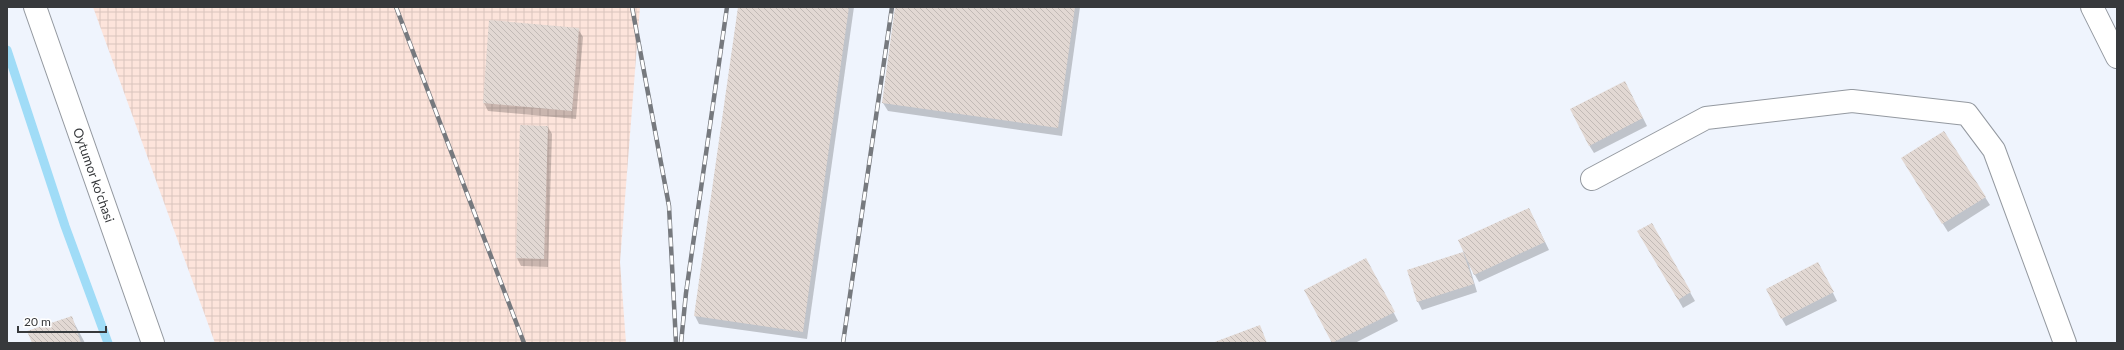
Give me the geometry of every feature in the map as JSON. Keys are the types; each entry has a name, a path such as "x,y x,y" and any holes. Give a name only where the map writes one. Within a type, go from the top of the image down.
{"street":[{"name":"Oytumor ko'chasi","path":"35,7 153,343"},
{"path":"2092,7 2117,57"},
{"path":"1592,178 1706,118 1852,101 1967,114 1994,150 2065,343"}],"shaded area":[{"path":"93,7 640,7 620,262 626,343 215,343"}],"building":[{"path":"738,7 849,7 803,332 694,316"},
{"path":"895,7 1075,7 1058,128 882,103"},
{"path":"489,20 579,28 572,111 483,103"},
{"path":"1625,81 1643,118 1589,146 1570,109"},
{"path":"520,125 548,126 544,259 516,258"},
{"path":"1944,131 1986,197 1942,224 1901,158"},
{"path":"1529,208 1545,242 1474,275 1458,240"},
{"path":"1652,223 1691,292 1678,300 1637,231"},
{"path":"1463,252 1474,284 1417,302 1407,270"},
{"path":"1366,258 1395,312 1332,343 1304,290"},
{"path":"1818,262 1834,292 1781,319 1766,289"},
{"path":"72,316 81,343 32,343 27,331"},
{"path":"1260,325 1267,343 1212,343"}],"waterway":[{"path":"7,50 65,226 108,343"}],"railway":[{"path":"396,7 524,343"},
{"path":"632,7 669,206 676,343"},
{"path":"681,343 686,293 727,7"},
{"path":"843,343 892,7"}]}
